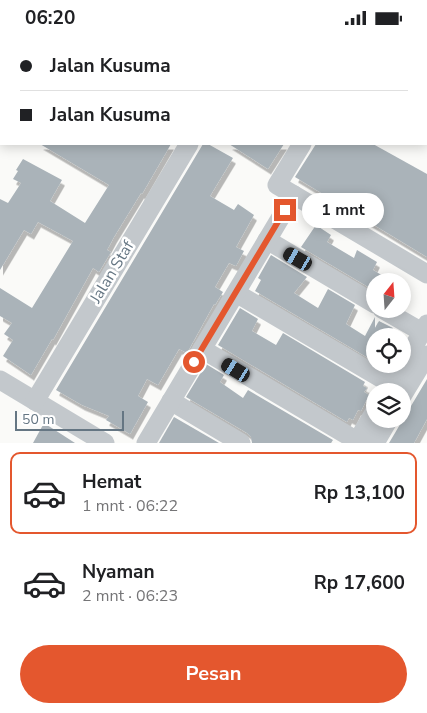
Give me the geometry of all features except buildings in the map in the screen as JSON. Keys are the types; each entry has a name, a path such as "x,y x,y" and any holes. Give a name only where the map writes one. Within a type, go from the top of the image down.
{"street":[{"name":"Jalan Staf","path":"35,401 188,145"},
{"path":"301,145 277,185 427,274"},
{"path":"146,443 294,195"},
{"path":"267,240 366,299"},
{"path":"236,293 380,383"},
{"path":"397,383 424,328 402,318"},
{"path":"202,349 362,442"},
{"path":"401,383 427,355"},
{"path":"0,380 105,443"},
{"path":"171,401 241,443"},
{"path":"362,442 368,428"},
{"path":"362,442 378,428"}],"route":[{"path":"194,362 285,210"}]}
